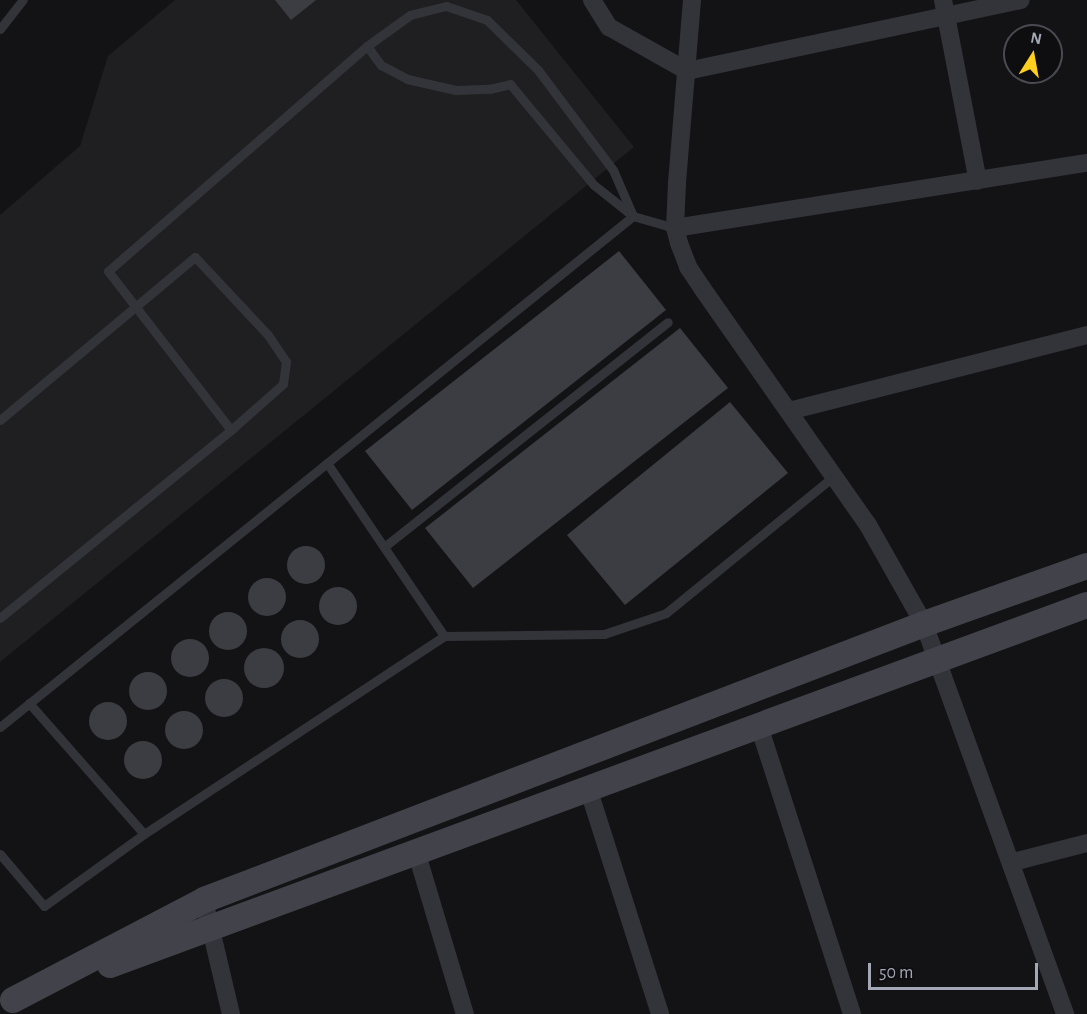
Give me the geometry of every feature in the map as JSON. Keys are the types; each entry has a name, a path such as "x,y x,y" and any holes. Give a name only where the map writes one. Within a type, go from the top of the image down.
{"main road":[{"path":"10,1007 204,900 924,624 1087,566"},
{"path":"10,1007 416,851 1087,605"}],"street":[{"path":"592,0 609,27 687,71 944,7 1021,0"},
{"path":"692,0 675,228 688,267 835,475 868,525 924,624 1013,862 1065,1014"},
{"path":"944,7 978,181"},
{"path":"675,228 1087,164"},
{"path":"789,411 1087,335"},
{"path":"759,726 852,1014"},
{"path":"588,788 660,1014"},
{"path":"1013,862 1087,843"},
{"path":"416,851 465,1014"},
{"path":"204,900 231,1014"}],"lane":[{"path":"0,29 23,0"},
{"path":"231,430 108,271 367,46 410,15 446,6 487,20 538,70 613,170 633,216"},
{"path":"367,46 381,65 407,79 456,90 489,89 510,84 594,185 633,216 675,228"},
{"path":"0,727 633,216"},
{"path":"0,420 195,257 268,335 286,362 283,384 231,430 0,618"},
{"path":"384,547 668,322"},
{"path":"327,463 444,636"},
{"path":"0,854 44,906 144,834 444,636 604,634 666,613 835,475"},
{"path":"29,703 144,834"}],"shaded area":[{"path":"175,0 516,0 634,147 0,662 0,215 80,146 108,56"}],"building":[{"path":"275,0 316,0 291,20"},
{"path":"619,251 666,310 412,510 365,451"},
{"path":"680,328 728,388 473,588 425,528"},
{"path":"730,402 788,473 625,605 567,535"},
{"path":"306,546 320,551 325,565 320,579 306,584 292,579 287,565 292,551"},
{"path":"267,578 281,583 286,597 281,611 267,616 253,611 248,597 253,583"},
{"path":"338,587 352,592 357,606 352,620 338,625 324,620 319,606 324,592"},
{"path":"228,612 242,617 247,631 242,645 228,650 214,645 209,631 214,617"},
{"path":"300,620 313,626 319,639 313,652 300,658 287,652 281,639 287,626"},
{"path":"190,639 204,644 209,658 204,672 190,677 176,672 171,658 176,644"},
{"path":"264,648 278,654 284,668 278,682 264,688 250,682 244,668 250,654"},
{"path":"148,672 161,678 167,691 161,704 148,710 135,704 129,691 135,678"},
{"path":"224,679 238,684 243,698 238,712 224,717 210,712 205,698 210,684"},
{"path":"108,702 121,708 127,721 121,734 108,740 95,734 89,721 95,708"},
{"path":"184,711 198,716 203,730 198,744 184,749 170,744 165,730 170,716"},
{"path":"143,741 157,746 162,760 157,774 143,779 129,774 124,760 129,746"}]}
